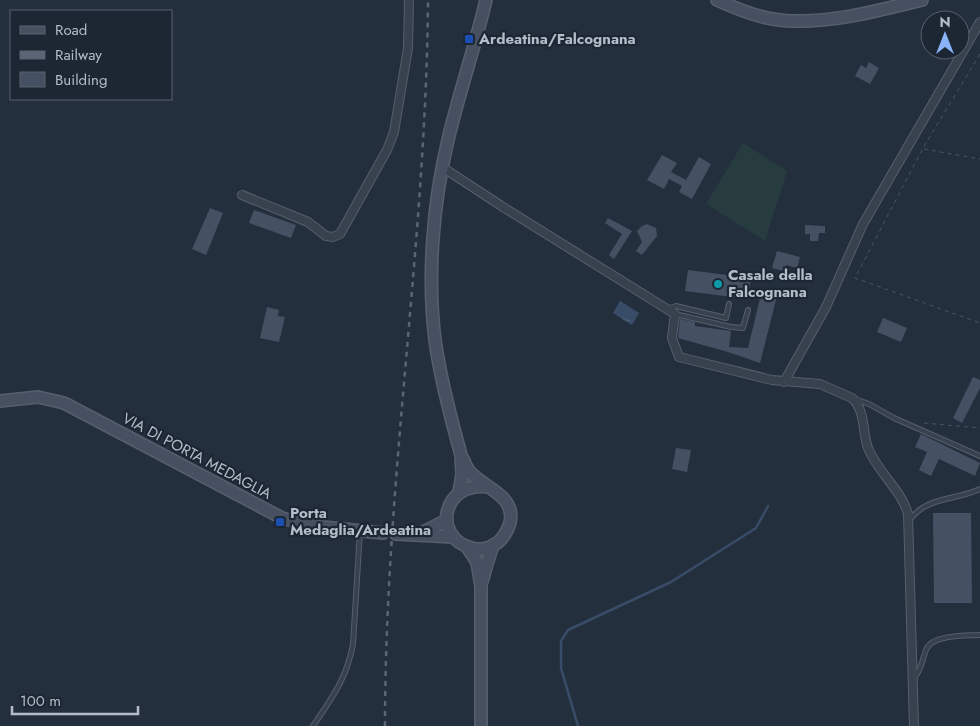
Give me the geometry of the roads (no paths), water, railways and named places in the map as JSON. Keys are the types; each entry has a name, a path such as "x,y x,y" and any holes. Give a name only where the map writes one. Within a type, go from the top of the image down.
{"main road":[{"path":"459,492 462,475 461,455 438,357 432,309 433,245 437,196 448,139 486,0"},
{"path":"717,0 753,15 793,21 853,16 922,0"},
{"name":"VIA DI PORTA MEDAGLIA","path":"0,401 38,397 64,403 282,518 313,526 383,534"},
{"path":"461,455 470,472 498,492 506,500 510,510 508,530 502,539 494,545 485,548 466,547"},
{"path":"452,537 447,520 448,509 452,500 459,492 473,486 489,487"},
{"path":"416,536 447,520"},
{"path":"396,534 452,537 466,547 476,562 481,586 481,726"},
{"path":"481,586 486,564 494,545"}],"street":[{"path":"242,196 308,222 326,236 333,237 340,234 387,150 394,132 408,48 409,0"},
{"path":"784,382 826,307 863,224 980,22"},
{"path":"442,167 675,314 672,338 679,356 784,382 820,384 852,398 860,409 866,441 871,454 883,476 903,500 909,520 914,726"}],"lane":[{"path":"667,309 676,306 726,318 729,304"},
{"path":"675,314 743,328 748,310"},
{"path":"852,398 869,404 908,424 980,456"},
{"path":"909,520 928,504 970,494 980,489"},
{"path":"313,726 339,688 350,660 353,644 360,532"},
{"path":"913,680 920,669 927,647 932,642 948,638 980,635"}],"water":[{"path":"620,301 639,313 632,325 613,313"}],"waterway":[{"path":"578,726 561,668 561,641 568,630 671,582 756,528 768,506"}],"railway":[{"path":"385,726 391,544 414,272 426,91 428,0"}],"place":[{"name":"Ardeatina/Falcognana","path":"469,39"},
{"name":"Casale della Falcognana","path":"718,284"},
{"name":"Porta Medaglia/Ardeatina","path":"280,522"}]}
